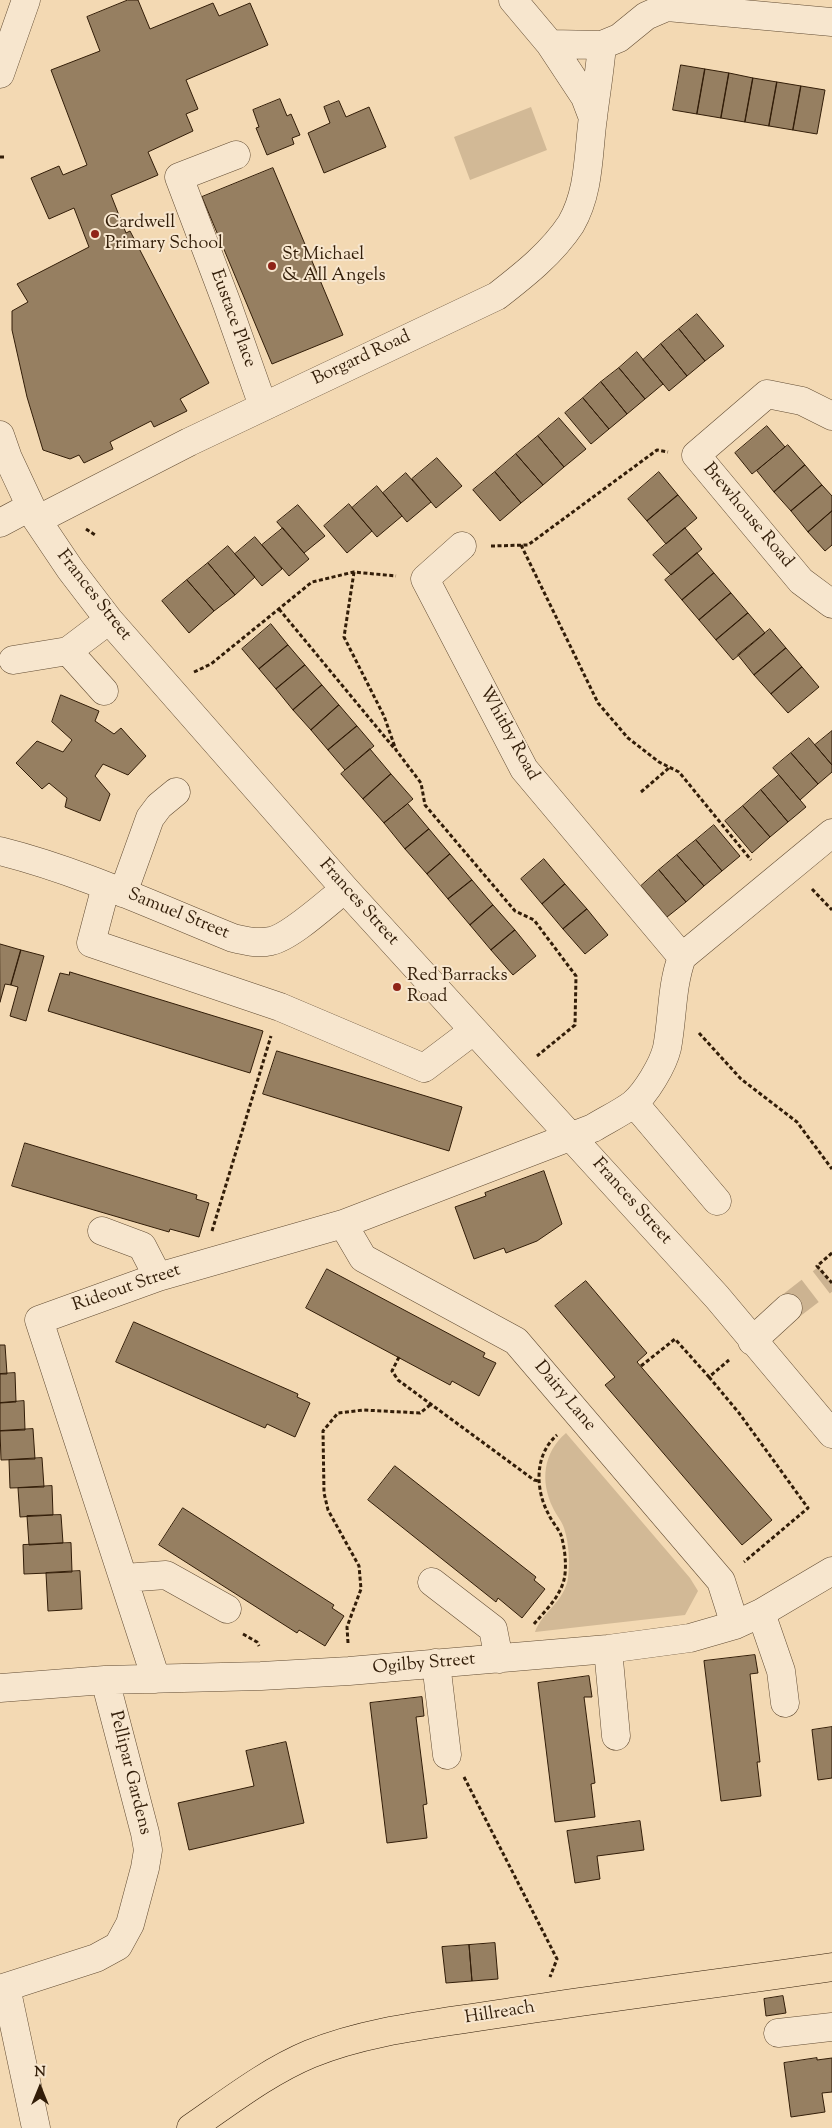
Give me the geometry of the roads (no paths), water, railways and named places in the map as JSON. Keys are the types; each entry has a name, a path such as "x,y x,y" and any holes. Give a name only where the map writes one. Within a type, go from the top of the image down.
{"main road":[{"name":"Hillreach","path":"191,2128 268,2075 309,2055 348,2041 394,2030 832,1967"}],"street":[{"path":"0,74 26,0"},
{"name":"Borgard Road","path":"513,0 550,44 585,97 593,118"},
{"path":"550,44 602,45 619,38 646,16 667,7 832,22"},
{"name":"Borgard Road","path":"0,522 34,514 497,296 529,271 552,248 571,224 581,202 587,177 602,45"},
{"name":"Eustace Place","path":"236,155 179,177 263,406"},
{"name":"Brewhouse Road","path":"832,416 802,401 767,394 696,455 801,581 832,604"},
{"name":"Frances Street","path":"0,435 8,458 34,514 70,569 109,620 345,889 717,1297 832,1434"},
{"name":"Whitby Road","path":"462,546 426,578 524,769 682,957"},
{"path":"13,660 68,651 109,620"},
{"path":"68,651 104,691"},
{"path":"176,792 159,806 150,818 114,890 91,943 280,1007 424,1068 473,1031"},
{"path":"571,1136 593,1128 634,1103 655,1076 666,1049 675,976 682,957 832,833"},
{"name":"Samuel Street","path":"0,851 29,858 233,938 253,943 272,941 288,933 345,889"},
{"path":"634,1103 717,1201"},
{"name":"Rideout Street","path":"156,1679 39,1320 158,1277 343,1224 571,1136"},
{"name":"Dairy Lane","path":"343,1224 363,1258 516,1340 721,1581 735,1625"},
{"path":"102,1231 142,1246 158,1277"},
{"path":"752,1340 788,1308"},
{"name":"Ogilby Street","path":"0,1688 105,1680 261,1676 349,1671 436,1664 498,1652 608,1649 690,1638 735,1625 761,1613 832,1571"},
{"path":"124,1578 166,1574 227,1609"},
{"path":"432,1582 493,1629 498,1652"},
{"path":"761,1613 781,1671 785,1703"},
{"path":"608,1649 616,1736"},
{"path":"436,1664 447,1754"},
{"name":"Pellipar Gardens","path":"3,1988 96,1958 118,1946 130,1924 148,1850 145,1832 105,1680"},
{"path":"3,1988 36,2128"},
{"path":"778,2033 832,2027"}],"tunnel":[{"path":"788,1308 827,1278"}],"place":[{"name":"Cardwell Primary School","path":"95,234"},
{"name":"St Michael & All Angels","path":"272,266"},
{"name":"Red Barracks Road","path":"397,987"}]}
